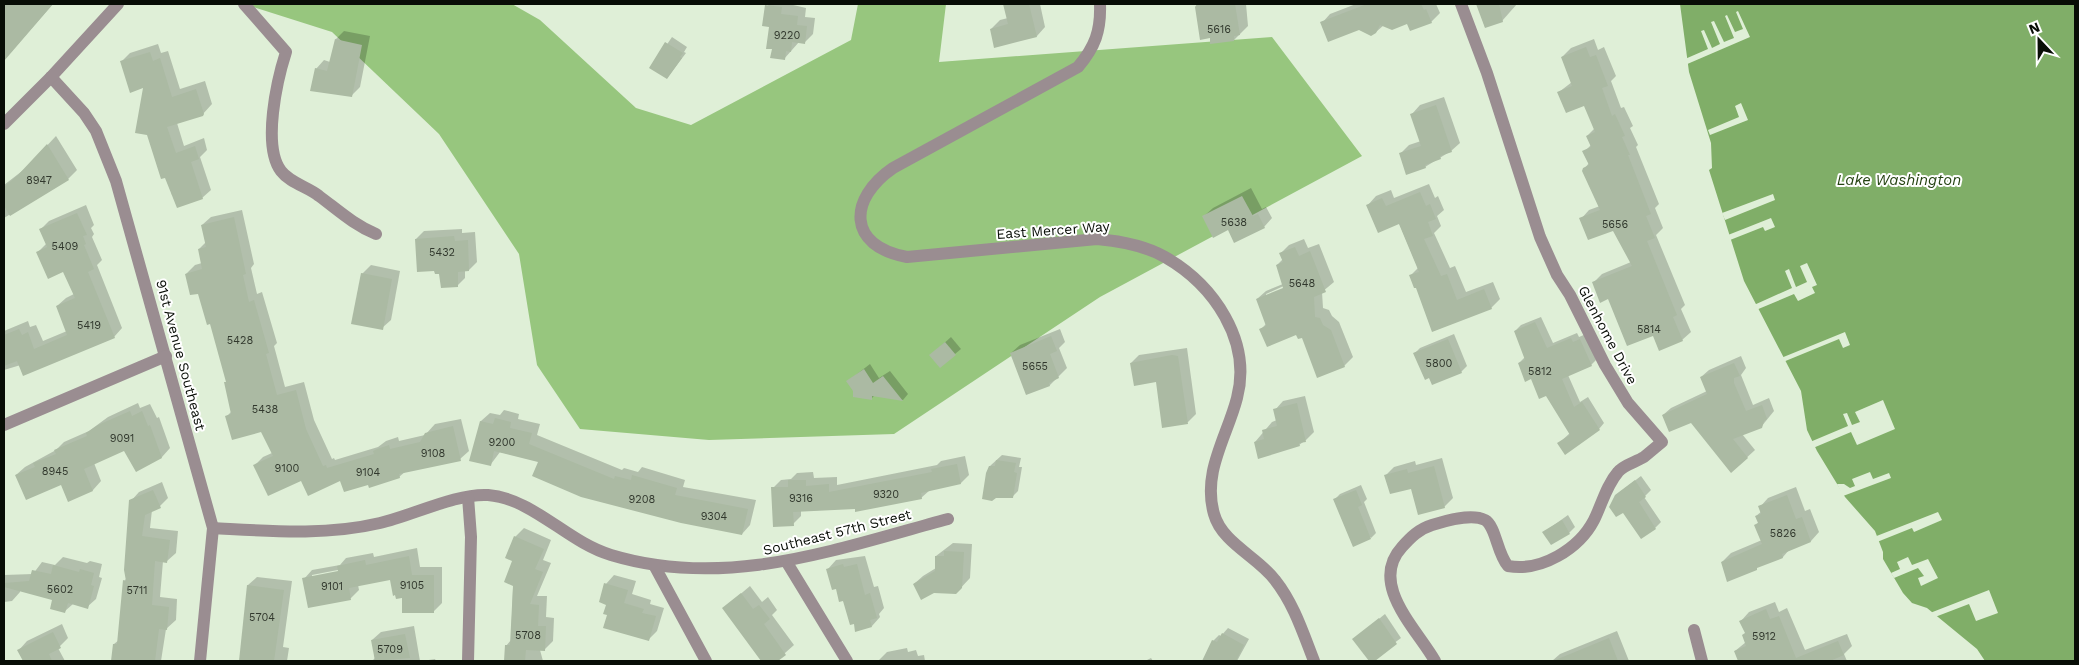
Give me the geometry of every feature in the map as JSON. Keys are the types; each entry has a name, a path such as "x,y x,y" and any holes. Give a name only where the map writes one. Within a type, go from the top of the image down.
{"street":[{"path":"4,124 51,77 118,4"},
{"path":"244,4 286,52 280,72 275,103 272,148 282,172 318,195 359,228 376,234"},
{"name":"East Mercer Way","path":"1100,4 1101,24 1087,56 1078,67 893,168 879,178 870,188 863,201 861,223 868,237 877,248 890,254 907,257 1097,240 1121,241 1166,257 1209,293 1224,312 1233,332 1238,351 1240,375 1237,397 1214,459 1210,498 1214,516 1227,536 1263,565 1276,580 1295,613 1314,661"},
{"name":"Glenhome Drive","path":"1435,661 1398,606 1391,586 1392,566 1397,552 1409,539 1421,529 1440,522 1470,518 1485,520 1493,528 1502,559 1508,566 1530,566 1548,561 1573,545 1588,528 1618,470 1644,457 1662,442 1628,403 1557,275 1540,237 1487,73 1461,4"},
{"name":"91st Avenue Southeast","path":"51,77 84,113 96,131 116,181 166,356 212,528 200,661"},
{"path":"4,425 166,356"},
{"name":"Southeast 57th Street","path":"212,528 297,532 339,531 381,523 468,497 488,495 512,502 541,516 585,544 610,555 654,565 700,569 760,566 786,561 948,519"},
{"path":"468,497 471,537 468,661"},
{"path":"786,561 847,661"},
{"path":"654,565 706,661"},
{"path":"1694,630 1702,661"}],"shaded area":[{"path":"244,4 512,4 540,20 636,108 691,125 851,40 858,4 946,4 939,62 1272,37 1362,156 1100,297 894,434 709,440 580,429 537,365 519,254 439,134 332,32"}],"water":[{"name":"Lake Washington","path":"1680,4 2075,4 2075,661 1985,661 1977,649 1927,608 1912,603 1903,593 1883,559 1883,552 1875,531 1845,497 1817,451 1807,430 1801,391 1744,281 1709,170 1712,168 1711,143 1689,72"}],"pier":[{"path":"1738,11 1750,37 1685,65 1685,59 1708,49 1701,31 1704,30 1712,48 1720,44 1711,22 1714,21 1724,42 1734,38 1725,16 1727,15 1735,32 1743,29 1736,12"},
{"path":"1741,103 1748,120 1710,135 1708,130 1739,117 1735,106"},
{"path":"1773,194 1775,200 1725,220 1722,213"},
{"path":"1771,218 1775,227 1765,231 1763,227 1730,240 1728,235"},
{"path":"1807,263 1817,285 1812,287 1815,293 1798,301 1794,294 1756,310 1754,305 1792,288 1785,271 1789,269 1796,287 1807,282 1800,266"},
{"path":"1845,332 1850,345 1843,348 1839,339 1783,362 1781,358"},
{"path":"1883,400 1895,429 1857,445 1851,432 1813,448 1810,442 1848,426 1843,414 1847,413 1852,425 1860,422 1855,412"},
{"path":"1870,472 1873,479 1889,473 1891,478 1843,496 1837,484 1844,484 1850,488 1855,486 1852,479"},
{"path":"1938,512 1942,520 1914,532 1912,528 1877,542 1874,537"},
{"path":"1908,557 1912,565 1928,559 1938,578 1921,586 1918,578 1924,576 1918,568 1894,578 1891,573 1900,569 1897,562"},
{"path":"1989,590 1998,613 1976,621 1969,604 1935,617 1930,613"}],"building":[{"path":"4,4 53,4 4,61"},
{"path":"1003,4 1029,4 1037,37 994,48 990,29 1008,24"},
{"path":"1197,4 1235,4 1240,35 1234,36 1234,41 1210,44 1210,38 1200,40 1195,7"},
{"path":"1367,4 1421,4 1424,10 1426,9 1432,23 1410,31 1407,24 1392,30 1380,25 1376,33 1371,36 1359,30 1328,42 1320,22"},
{"path":"1476,4 1499,4 1503,22 1485,28"},
{"path":"765,5 782,7 781,14 798,16 797,25 807,26 805,44 792,42 791,52 786,51 785,60 770,58 772,49 766,49 769,27 762,26"},
{"path":"335,39 362,45 352,97 310,91 315,68 327,71"},
{"path":"665,42 683,53 680,57 682,58 667,79 649,68"},
{"path":"1586,47 1590,57 1596,55 1608,86 1602,88 1612,116 1615,114 1625,136 1622,137 1630,155 1628,155 1651,214 1646,216 1655,238 1647,241 1677,315 1673,317 1683,341 1659,351 1653,336 1627,346 1608,299 1600,303 1592,282 1632,266 1613,231 1588,240 1579,218 1600,210 1582,171 1583,168 1589,165 1582,151 1591,147 1586,136 1595,132 1584,106 1566,113 1557,92 1572,86 1561,57"},
{"path":"150,52 153,61 160,58 172,97 196,89 204,114 203,116 167,127 176,153 195,146 199,159 191,162 203,199 177,208 165,178 161,179 147,135 135,133 143,88 130,93 120,61"},
{"path":"1436,105 1452,152 1440,156 1441,159 1425,165 1426,168 1406,175 1399,153 1421,146 1410,114"},
{"path":"47,144 69,180 10,216 4,206 4,187"},
{"path":"1420,192 1426,206 1430,204 1436,219 1428,222 1433,236 1424,239 1441,276 1447,274 1457,300 1484,289 1492,309 1432,332 1416,288 1414,288 1409,275 1419,272 1399,224 1378,233 1366,205 1382,198 1386,206"},
{"path":"1242,196 1253,216 1258,214 1265,228 1234,243 1228,230 1213,238 1202,216"},
{"path":"77,213 87,235 83,236 86,244 84,245 94,269 88,272 115,338 23,376 17,361 4,366 4,335 19,329 22,335 28,332 34,349 67,335 56,306 75,298 63,272 48,279 36,252 47,247 39,229"},
{"path":"234,217 246,274 243,275 249,302 254,300 269,353 266,354 277,395 296,390 306,429 323,466 326,465 327,468 374,454 373,451 389,445 390,449 420,442 425,433 453,426 461,461 399,474 400,478 369,488 368,485 344,492 340,481 308,496 301,481 268,496 253,465 273,456 261,432 232,440 225,416 231,414 224,382 226,382 210,324 207,325 198,294 190,295 185,274 202,269 198,249 206,247 201,225"},
{"path":"454,236 455,241 468,240 469,271 458,272 458,287 441,288 439,274 435,274 434,271 417,272 415,239"},
{"path":"1295,247 1299,256 1310,251 1326,292 1314,297 1315,317 1320,318 1323,325 1331,330 1345,367 1317,378 1302,338 1298,339 1296,335 1267,347 1259,329 1266,326 1256,299 1283,288 1276,265 1283,262 1279,253"},
{"path":"361,273 392,279 383,330 351,324"},
{"path":"1535,322 1547,348 1571,338 1573,342 1580,339 1592,366 1562,379 1574,407 1582,402 1600,430 1565,455 1557,443 1570,435 1546,396 1539,399 1531,379 1525,382 1518,363 1525,360 1514,331"},
{"path":"1051,336 1057,351 1050,354 1059,378 1049,383 1050,386 1026,395 1010,353"},
{"path":"1448,339 1462,373 1432,385 1429,378 1425,380 1413,353"},
{"path":"945,342 956,355 940,368 929,355"},
{"path":"1172,355 1178,356 1188,424 1162,428 1156,382 1134,386 1130,363"},
{"path":"1734,363 1740,376 1734,378 1734,383 1746,411 1762,405 1767,419 1764,421 1762,428 1733,439 1748,458 1731,473 1691,423 1669,432 1662,415 1707,394 1700,377"},
{"path":"864,369 873,383 883,376 903,401 872,396 872,400 853,397 853,391 846,381"},
{"path":"1297,403 1306,442 1299,443 1300,446 1258,459 1254,442 1264,439 1262,430 1277,426 1273,409"},
{"path":"130,411 132,416 142,411 148,426 150,425 162,458 136,472 124,451 84,469 93,491 68,502 61,485 26,500 15,475 35,467 33,463 56,454 54,450 87,436 86,433 98,425"},
{"path":"495,418 511,422 510,428 532,433 529,444 614,479 615,476 631,480 632,475 677,488 675,495 748,509 742,535 681,523 581,497 532,476 538,462 494,451 491,466 469,461 480,421 493,424"},
{"path":"996,460 1016,463 1014,472 1017,473 1013,498 996,498 992,501 982,499 986,473 989,466 995,466"},
{"path":"957,464 961,484 921,493 922,499 855,512 855,509 793,512 794,526 773,527 771,487 788,487 788,480 806,480 806,486 829,484 829,492 932,472 931,469"},
{"path":"1434,466 1445,508 1418,515 1411,489 1390,494 1384,475 1407,469 1408,473"},
{"path":"1635,480 1646,497 1639,502 1656,529 1641,539 1623,513 1616,517 1609,507 1615,495"},
{"path":"153,490 161,508 145,515 142,536 170,540 167,563 155,561 152,605 169,607 167,630 159,629 155,661 111,661 113,644 117,644 123,580 126,581 124,570 129,500"},
{"path":"1356,490 1362,505 1358,507 1371,539 1353,547 1333,499"},
{"path":"1787,495 1796,519 1802,517 1811,542 1782,554 1783,558 1727,582 1721,562 1762,544 1754,525 1758,523 1755,516 1761,514 1758,506"},
{"path":"1562,520 1570,534 1551,545 1542,532"},
{"path":"514,536 544,549 535,569 543,572 530,604 539,605 538,626 546,626 545,651 526,650 525,661 504,661 505,645 510,645 513,586 504,582 512,561 505,558"},
{"path":"944,551 964,552 962,588 956,594 934,593 921,600 913,584 935,571 935,556 944,556"},
{"path":"409,556 412,575 434,575 434,613 402,613 402,598 396,599 395,595 393,596 390,580 349,588 351,600 308,608 302,578 338,571 337,566 365,560 366,565"},
{"path":"843,564 844,567 857,564 865,595 870,593 877,618 870,620 872,627 855,632 854,624 850,625 843,601 839,602 836,589 832,590 826,569"},
{"path":"53,565 79,572 80,569 94,573 91,585 94,586 88,609 68,603 65,613 50,609 52,600 4,587 4,583 29,581 32,570 51,574"},
{"path":"604,583 628,590 624,603 644,609 642,613 656,616 649,641 603,628 607,615 603,614 606,605 599,602"},
{"path":"247,585 284,590 274,661 239,661"},
{"path":"741,593 753,609 759,605 770,619 764,624 786,655 778,661 761,661 722,608"},
{"path":"1766,609 1770,619 1779,616 1796,658 1838,641 1844,655 1830,661 1738,661 1734,651 1746,646 1742,635 1745,633 1739,621"},
{"path":"1379,618 1397,644 1375,661 1369,661 1352,639"},
{"path":"53,632 61,648 49,654 52,661 23,661 17,650"},
{"path":"1222,633 1244,645 1236,661 1202,661 1212,640 1217,642"},
{"path":"405,634 410,658 375,661 371,640"},
{"path":"1609,638 1618,661 1553,661"}]}
